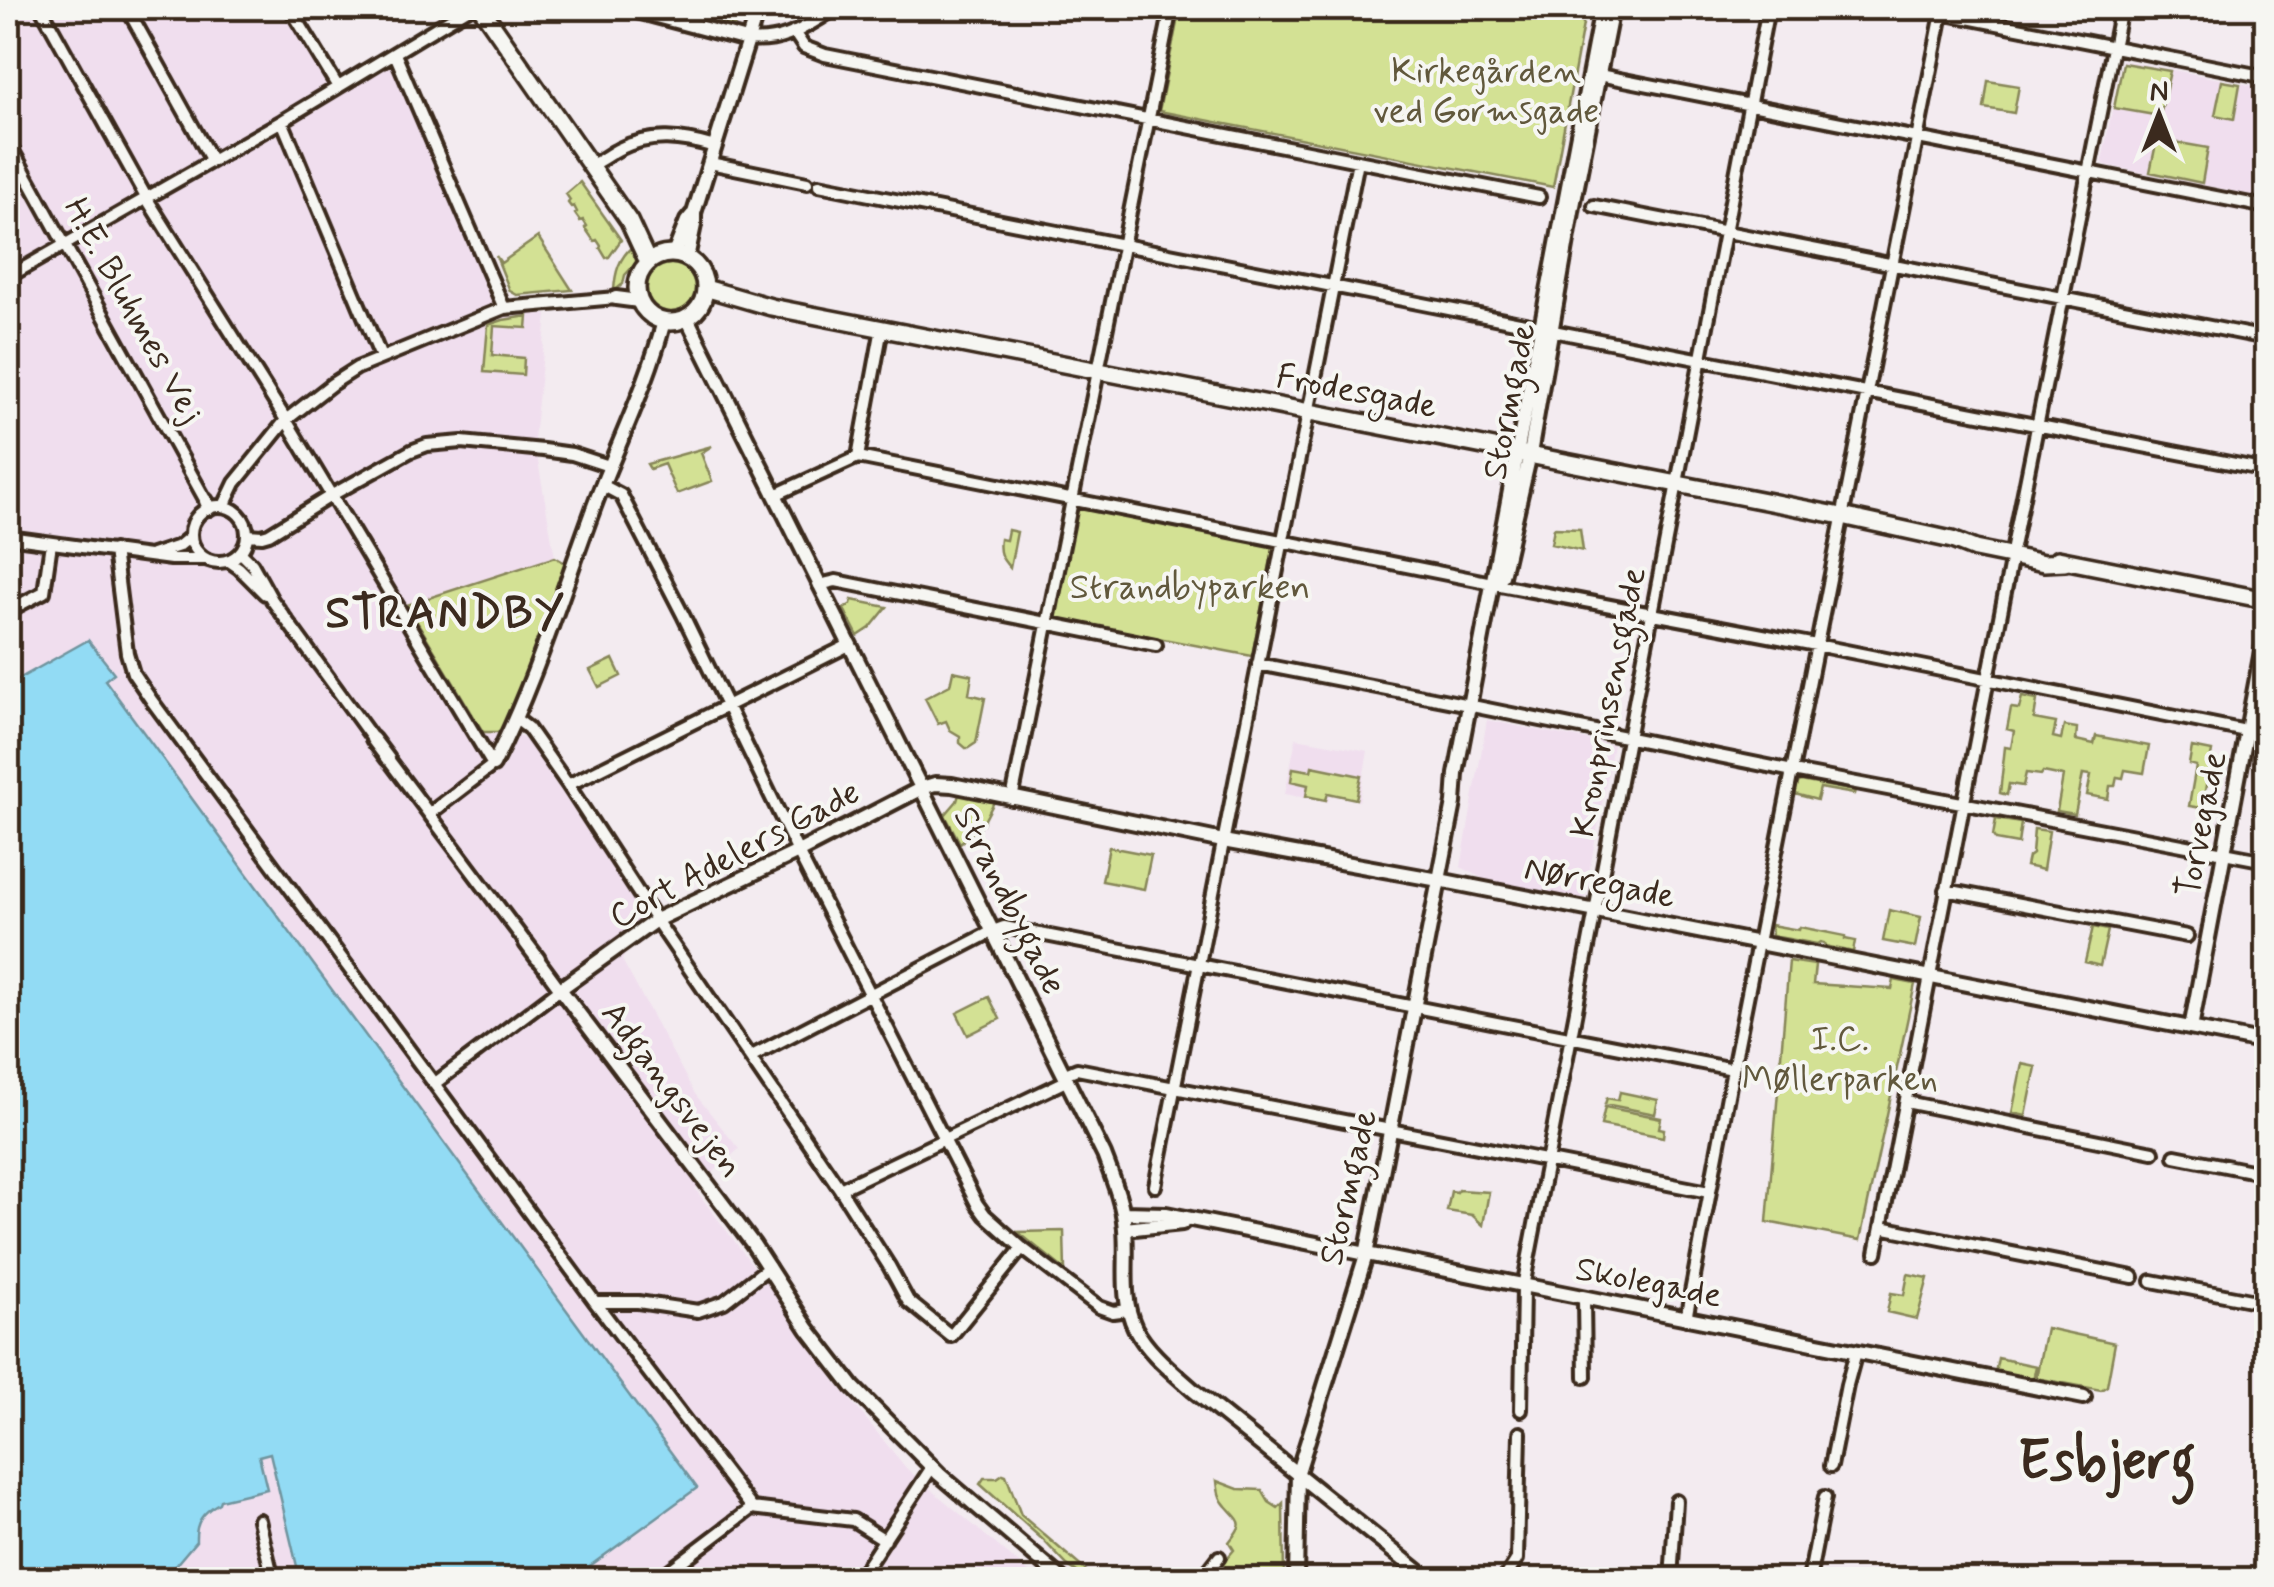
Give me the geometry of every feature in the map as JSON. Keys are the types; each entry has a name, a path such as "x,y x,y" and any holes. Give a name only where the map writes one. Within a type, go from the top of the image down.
{"main road":[{"path":"481,8 629,221 668,257 700,271 704,293 694,313 664,322 649,314 638,295 638,277 668,257"},
{"name":"Frodesgade","path":"704,293 730,304 749,302 1842,516 1952,540 1975,549 2012,552 2044,563 2064,562 2266,600"}],"street":[{"path":"42,8 148,199 494,765"},
{"path":"127,8 212,162"},
{"path":"290,8 338,87"},
{"path":"8,277 212,162 469,8"},
{"path":"626,8 746,40 771,42 837,8"},
{"path":"668,257 694,225 694,213 758,8"},
{"path":"1012,798 1171,8"},
{"name":"Stormgade","path":"1296,1580 1298,1472 1366,1255 1392,1130 1454,804 1456,774 1524,453 1602,8"},
{"name":"Stormgade","path":"1546,329 1612,8"},
{"name":"Kronprinsensgade","path":"1521,1410 1523,1286 1768,8"},
{"path":"1916,8 1943,10 2266,77"},
{"path":"1876,1253 2121,8"},
{"path":"1686,1319 1943,10"},
{"path":"794,32 804,47 815,53 1539,197"},
{"path":"396,54 504,308"},
{"path":"1600,75 2266,207"},
{"path":"282,121 381,357"},
{"path":"590,165 652,138 679,138 715,147"},
{"name":"H.E. Bluhmes Vej","path":"8,142 213,505"},
{"path":"1155,1186 1358,162"},
{"path":"710,163 2266,470"},
{"path":"1594,206 2266,338"},
{"path":"205,559 195,549 191,536 196,518 235,483 286,420 357,368 504,308 638,295"},
{"name":"Strandbygade","path":"686,318 1104,1155 1123,1214 1128,1310 1136,1330 1160,1359 1214,1408 1430,1580"},
{"path":"428,814 494,765 516,719 664,322"},
{"path":"858,456 882,328"},
{"path":"248,535 269,534 410,451 445,442 572,454 609,466"},
{"path":"775,495 858,456 2266,734"},
{"path":"602,485 621,496 985,1215 1099,1308 1113,1312 1128,1310"},
{"path":"8,538 171,560 228,561 241,553 247,527 239,513 213,505"},
{"path":"150,555 179,546 191,536"},
{"path":"8,612 44,592 50,543"},
{"path":"114,550 122,631 133,673 595,1302 752,1508"},
{"name":"Adgangsvejen","path":"241,553 428,814 769,1266 808,1328 854,1388 932,1467 1063,1580"},
{"name":"Adgangsvejen","path":"228,561 272,600"},
{"path":"819,585 836,581 1156,645"},
{"name":"Torvegade","path":"2191,1028 2266,630"},
{"path":"568,785 848,644"},
{"path":"1258,664 2266,862"},
{"path":"516,719 528,728 568,785 840,1189 908,1300 950,1336 1022,1248"},
{"name":"Nørregade","path":"922,788 952,785 2266,1043"},
{"name":"Cort Adelers Gade","path":"434,1084 656,920 922,788"},
{"path":"1946,890 2187,936"},
{"path":"750,1057 993,930 1012,928 1733,1069"},
{"path":"840,1189 1077,1070 1709,1192"},
{"path":"1906,1102 2154,1152"},
{"path":"2175,1156 2266,1174"},
{"name":"Skolegade","path":"1123,1214 1166,1214 2084,1397"},
{"name":"Skolegade","path":"1125,1229 1204,1223"},
{"path":"1881,1227 2132,1277"},
{"path":"595,1302 638,1302 698,1311 724,1302 769,1266"},
{"path":"2152,1281 2266,1303"},
{"path":"1584,1299 1584,1377"},
{"path":"1831,1466 1856,1352"},
{"path":"1504,1580 1516,1559 1520,1433"},
{"path":"858,1580 932,1467"},
{"path":"1808,1580 1825,1497"},
{"path":"1671,1580 1676,1500"},
{"path":"657,1580 752,1508 853,1520 885,1540"},
{"path":"259,1520 273,1580"},
{"path":"1200,1580 1219,1557"},
{"path":"1589,1577 1613,1580"}],"shaded area":[{"path":"8,8 300,8 341,75 384,49 492,298 547,315 534,439 555,557 408,604 505,727 527,741 645,916 622,960 695,1094 739,1149 695,1189 835,1381 907,1469 1037,1579 572,1579 696,1488 105,679 113,674 89,640 8,685"},
{"path":"2122,60 2266,88 2266,171 2262,197 2105,165 2102,161"},
{"path":"1487,720 1613,745 1584,900 1489,882 1461,867"},
{"path":"1296,738 1368,751 1359,801 1330,795 1328,802 1285,794"},
{"path":"270,1453 300,1579 169,1580 175,1566 196,1541 200,1519 259,1456"}],"green space":[{"path":"659,8 723,8 722,11 739,17 734,26"},
{"name":"Kirkegården ved Gormsgade","path":"1180,8 1586,8 1553,187 1159,111"},
{"path":"2123,63 2170,71 2160,116 2114,108"},
{"path":"1988,81 2019,86 2014,113 1984,108"},
{"path":"2222,81 2240,84 2234,119 2215,115"},
{"path":"2157,139 2208,148 2202,183 2150,172"},
{"path":"580,182 621,240 609,257 568,203 566,194"},
{"path":"538,237 572,290 517,295 510,291 496,256 501,263"},
{"path":"633,246 636,263 614,291 619,266"},
{"path":"671,264 688,271 695,288 688,305 671,312 654,305 647,288 654,271"},
{"path":"528,316 527,328 494,326 492,355 524,358 523,375 484,372 488,325"},
{"path":"712,446 701,453 712,481 677,494 664,464 650,469 647,464"},
{"name":"Strandbyparken","path":"1076,505 1274,544 1252,656 1054,618"},
{"path":"1554,528 1580,529 1583,551 1551,544"},
{"path":"1008,530 1017,532 1010,568 999,548 1000,539 1006,540"},
{"path":"555,557 567,564 505,727 497,732 483,732 407,605"},
{"path":"852,600 887,607 858,636 844,609"},
{"path":"613,659 621,676 599,687 590,670"},
{"path":"953,671 972,675 969,694 985,698 976,743 967,749 946,721 938,724 925,698 950,685"},
{"path":"2022,697 2037,700 2034,719 2056,723 2053,737 2061,739 2064,726 2077,728 2076,740 2094,744 2096,736 2149,746 2144,773 2125,770 2123,778 2117,777 2115,786 2110,786 2108,799 2087,795 2091,775 2083,774 2075,814 2057,811 2063,776 2026,773 2023,786 2009,784 2007,795 2000,793 2005,747 2011,748 2014,731 2007,729 2011,708 2019,709"},
{"path":"2192,747 2212,751 2202,808 2189,806 2196,766 2189,764"},
{"path":"1312,766 1361,776 1356,799 1328,793 1326,800 1306,796 1308,785 1291,781 1293,768 1311,771"},
{"path":"1801,781 1855,791 1854,794 1820,788 1817,800 1795,794"},
{"path":"960,791 995,800 982,825 960,843 945,815"},
{"path":"1996,819 2021,823 2018,844 1996,840"},
{"path":"2034,829 2049,831 2043,870 2026,866 2032,854"},
{"path":"1109,847 1151,855 1144,889 1102,881"},
{"path":"1889,910 1921,917 1915,947 1883,941"},
{"path":"1771,925 1845,936 1855,941 1853,952 1820,942 1772,936"},
{"path":"2093,927 2108,930 2100,966 2085,962"},
{"name":"I.C. Møllerparken","path":"1789,961 1815,965 1813,984 1892,989 1894,980 1915,984 1860,1240 1767,1222"},
{"path":"989,997 1000,1019 968,1035 957,1013"},
{"path":"2022,1064 2036,1067 2026,1116 2012,1113"},
{"path":"1620,1092 1658,1100 1655,1114 1605,1104 1607,1098 1618,1100"},
{"path":"1605,1107 1661,1118 1659,1128 1664,1129 1663,1137 1601,1125"},
{"path":"1451,1191 1489,1192 1483,1225 1472,1215 1447,1211"},
{"path":"1064,1231 1065,1270 1018,1232"},
{"path":"1908,1274 1928,1278 1917,1319 1887,1312 1891,1293 1904,1295"},
{"path":"2046,1328 2115,1343 2107,1386 2101,1390 2036,1378"},
{"path":"1998,1358 2036,1366 2033,1380 1995,1373"},
{"path":"1003,1474 1021,1515 1092,1576 1139,1579 1087,1579 1067,1565 980,1484 984,1478"},
{"path":"1217,1481 1238,1489 1262,1490 1278,1508 1283,1503 1284,1579 1243,1579 1229,1568 1219,1579 1209,1579 1234,1550 1229,1542 1239,1527 1222,1500"}],"water":[{"path":"88,640 114,673 105,680 697,1488 572,1579 300,1579 270,1453 259,1456 267,1489 220,1500 209,1510 201,1518 196,1541 169,1579 8,1579 8,685"}],"district":[{"name":"STRANDBY","path":"446,611"},
{"name":"Esbjerg","path":"2107,1459"}]}
